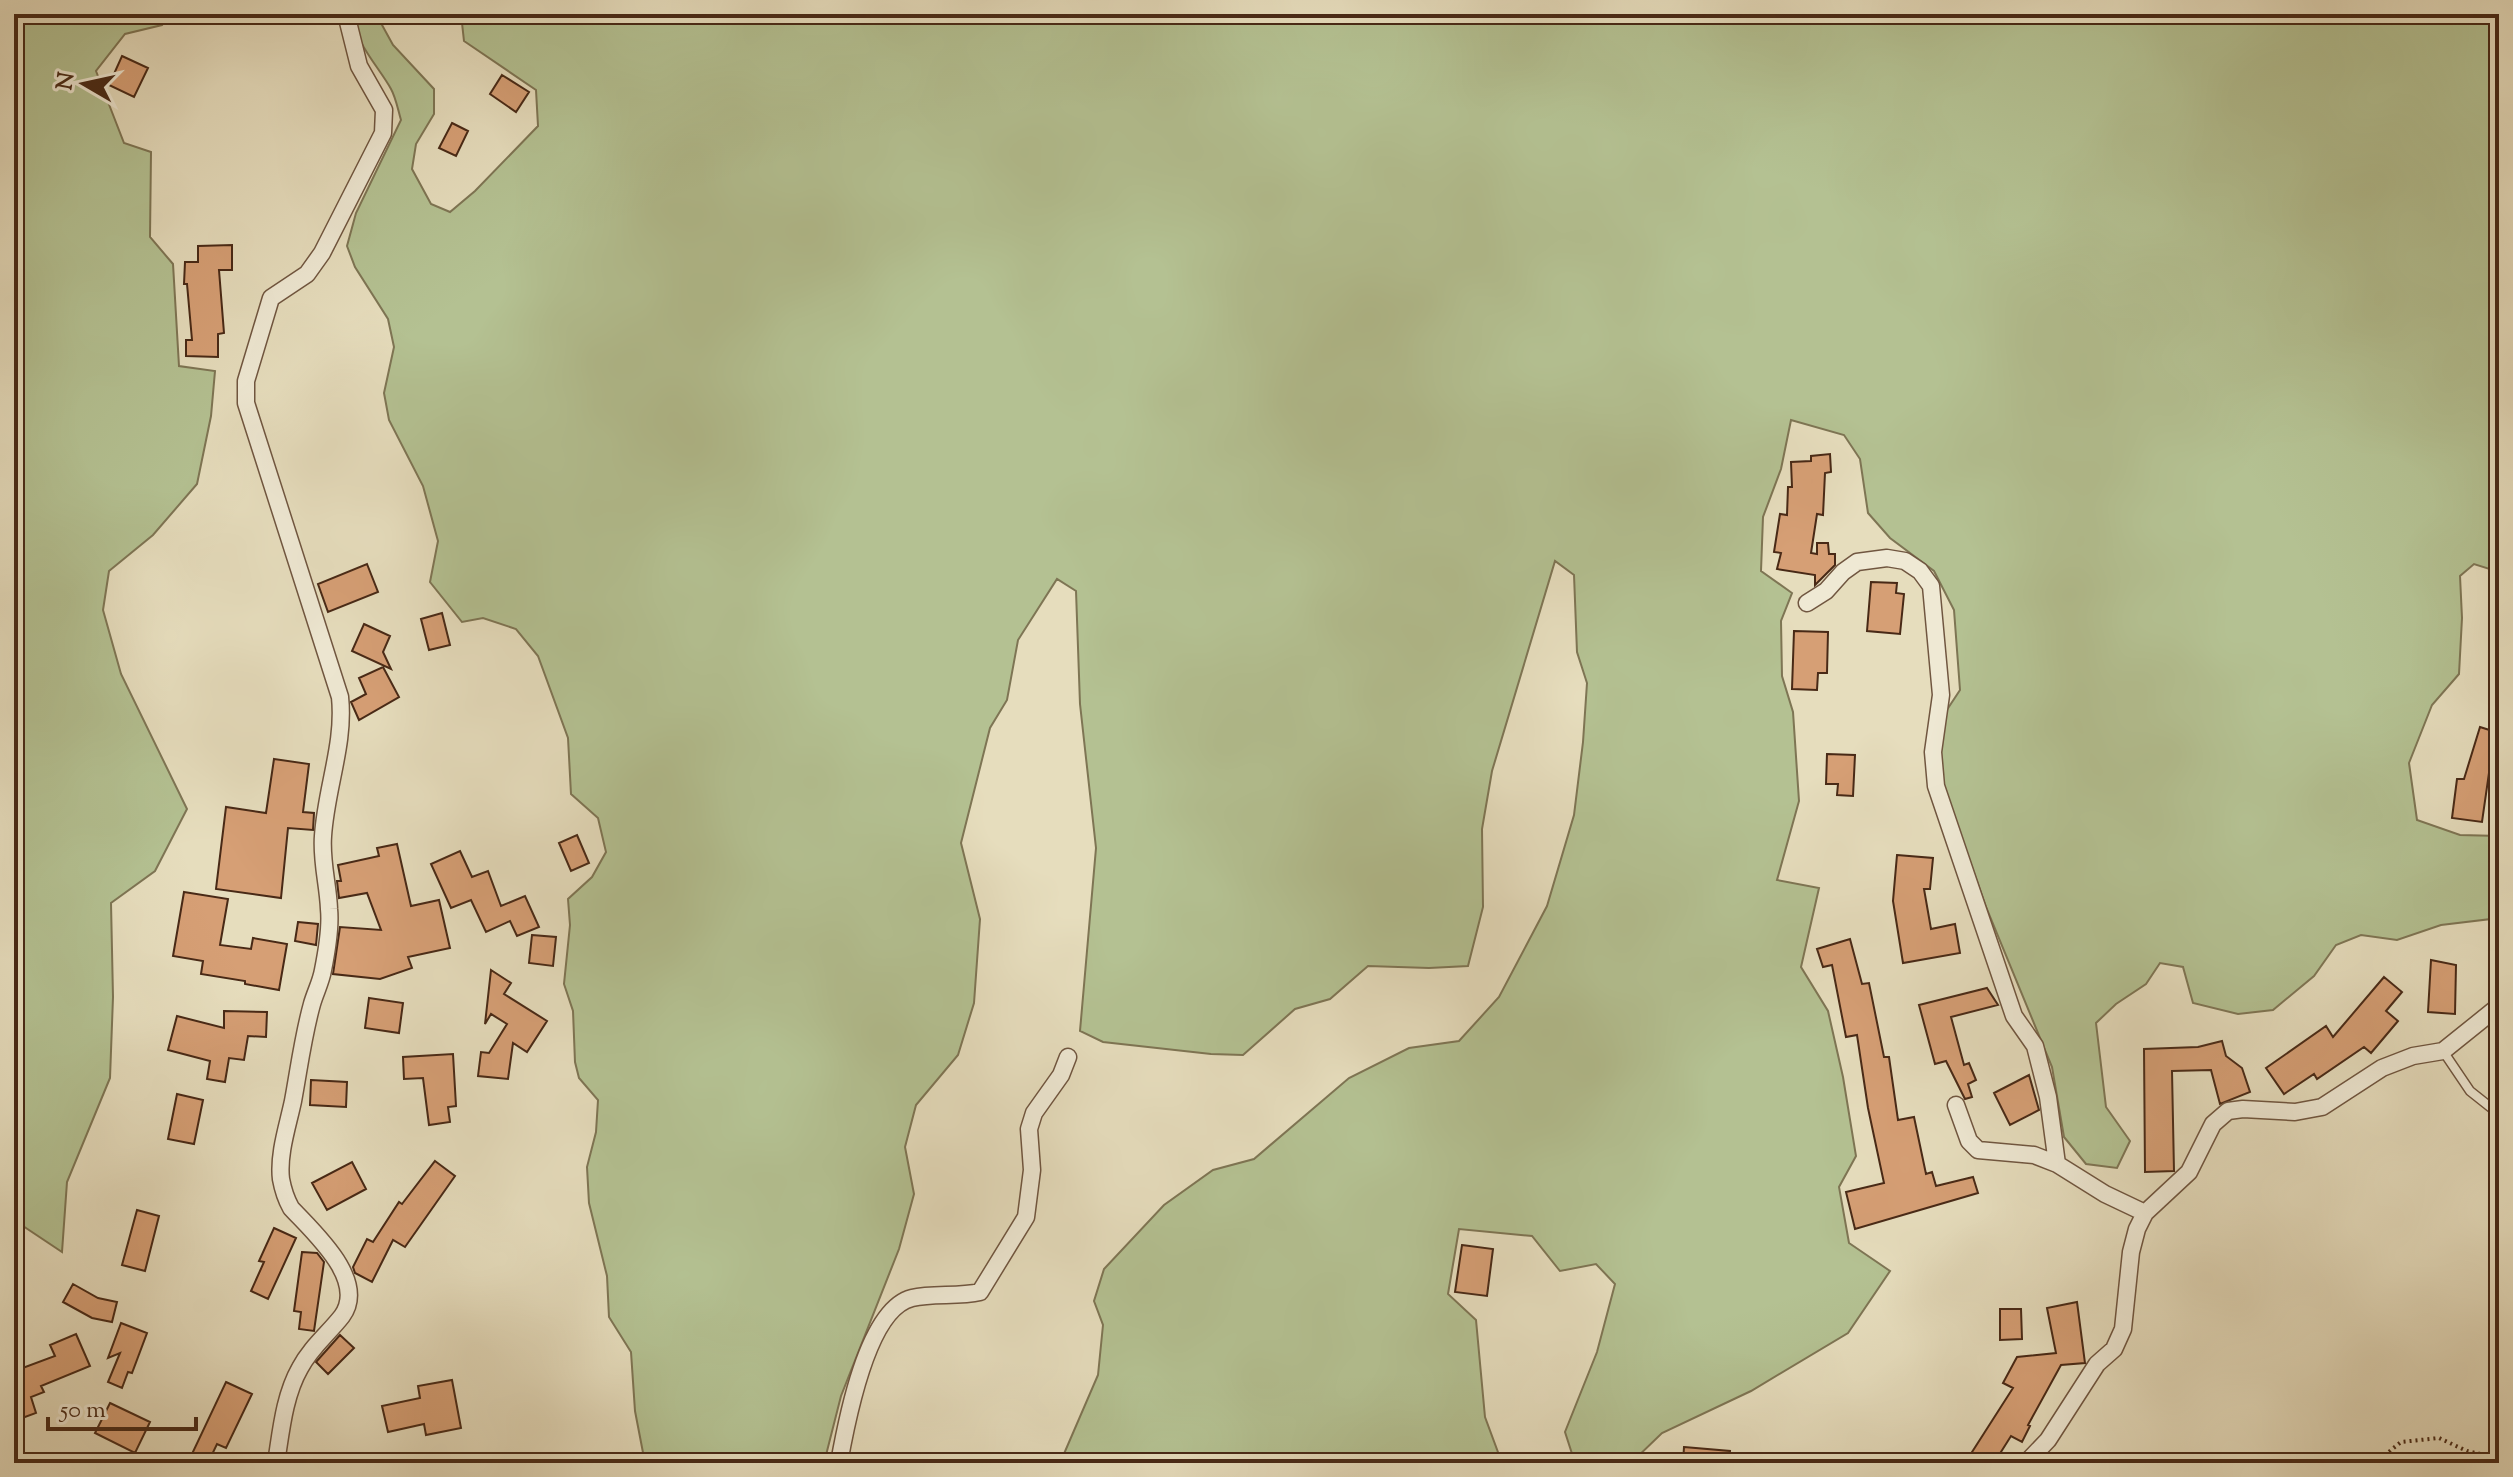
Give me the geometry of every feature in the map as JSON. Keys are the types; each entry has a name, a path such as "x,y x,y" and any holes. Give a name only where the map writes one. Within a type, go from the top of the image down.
{"street":[{"path":"276,1463 290,1390 299,1368 316,1342 349,1305 349,1291 340,1264 291,1208 281,1177 283,1151 311,1005 323,972 329,910 322,838 328,789 343,722 340,697 246,403 246,381 271,298 307,274 322,253 383,133 384,110 359,66 346,14"},
{"path":"1807,603 1826,591 1857,562 1887,558 1905,561 1920,571 1931,586 1941,695 1933,752 1936,786 2014,1016 2035,1046 2048,1097 2057,1164"},
{"path":"2026,1463 2048,1440 2097,1364 2114,1349 2123,1329 2131,1252 2137,1229 2145,1213 2189,1172 2213,1124 2228,1111 2295,1112 2322,1107 2382,1068 2413,1056 2443,1051 2499,1006"},
{"path":"839,1463 857,1382 873,1339 889,1314 910,1298 963,1296 980,1292 1026,1217 1032,1170 1029,1129 1034,1113 1061,1075 1068,1057"},
{"path":"1956,1105 1969,1141 1978,1150 2034,1155 2057,1164 2089,1186 2145,1213"}],"lane":[{"path":"2443,1051 2470,1091 2499,1114"}],"path":[{"path":"2375,1463 2401,1442 2439,1438 2467,1451 2499,1458"}],"green space":[{"path":"14,14 171,14 162,25 125,34 96,71 124,143 151,152 150,237 173,264 179,366 215,371 211,416 197,484 153,535 109,571 103,610 121,674 187,809 155,871 111,903 113,997 110,1078 67,1182 62,1252 14,1220"},
{"path":"354,14 376,14 393,45 434,89 434,114 416,144 412,169 431,204 450,212 475,191 538,126 536,90 464,41 461,14 2499,14 2499,572 2474,564 2460,576 2462,618 2459,674 2432,705 2409,763 2417,820 2460,835 2499,836 2499,918 2441,925 2397,940 2361,935 2336,945 2314,976 2273,1010 2238,1014 2193,1003 2183,967 2160,963 2146,984 2116,1004 2096,1023 2106,1107 2130,1141 2117,1168 2086,1164 2064,1137 2052,1067 1986,907 1937,768 1935,728 1960,690 1954,610 1934,571 1890,538 1868,513 1860,459 1844,435 1791,420 1781,469 1763,517 1761,571 1792,593 1781,621 1782,676 1793,712 1799,801 1777,880 1819,888 1801,967 1828,1011 1843,1077 1856,1156 1839,1187 1849,1243 1890,1271 1848,1333 1751,1391 1662,1433 1631,1463 1575,1463 1565,1432 1597,1352 1615,1284 1596,1264 1560,1271 1532,1236 1459,1229 1448,1294 1476,1320 1485,1417 1502,1463 1060,1463 1098,1375 1103,1325 1094,1301 1104,1269 1164,1205 1213,1170 1254,1159 1349,1078 1409,1048 1459,1041 1499,997 1547,906 1574,815 1587,683 1577,652 1574,575 1555,561 1492,771 1482,829 1483,907 1468,966 1368,966 1330,999 1295,1009 1243,1055 1103,1042 1080,1031 1096,848 1080,704 1076,591 1057,579 1018,640 1007,700 990,728 961,843 980,919 974,1003 958,1055 916,1105 905,1147 914,1194 899,1249 841,1396 824,1463 645,1463 635,1411 631,1352 609,1317 607,1276 589,1203 587,1167 596,1132 598,1100 579,1078 575,1062 573,1011 564,984 570,925 568,899 592,877 606,852 598,818 571,794 568,738 538,656 516,629 483,618 462,622 430,582 438,541 423,486 389,420 384,393 394,347 388,319 355,267 347,246 356,213 401,120 391,89 357,34"}],"building":[{"path":"122,56 148,68 134,97 109,85"},
{"path":"502,75 529,92 516,112 490,94"},
{"path":"452,123 468,131 456,156 439,148"},
{"path":"232,245 232,270 219,270 224,333 218,334 218,357 186,356 186,340 192,340 187,284 184,284 185,262 198,262 198,246"},
{"path":"1830,454 1831,472 1825,473 1823,515 1817,514 1811,553 1817,554 1817,543 1828,543 1829,554 1835,554 1835,565 1815,585 1815,575 1777,569 1781,553 1774,552 1780,514 1787,515 1788,487 1792,487 1791,462 1811,461 1811,456"},
{"path":"367,564 378,592 328,612 318,584"},
{"path":"1871,582 1897,583 1896,593 1904,594 1900,634 1867,631"},
{"path":"442,613 450,645 429,650 421,619"},
{"path":"364,624 390,636 383,652 391,669 352,651"},
{"path":"1794,631 1828,632 1827,673 1818,673 1817,690 1792,689"},
{"path":"383,667 399,697 359,720 351,702 366,694 359,678"},
{"path":"2480,727 2499,733 2499,762 2491,759 2482,822 2452,818 2457,779 2464,779"},
{"path":"1827,754 1855,755 1853,796 1837,795 1838,784 1826,784"},
{"path":"274,759 309,764 303,812 314,813 313,830 288,828 281,898 216,889 226,807 266,813"},
{"path":"577,835 589,863 571,871 559,843"},
{"path":"397,844 411,906 439,900 450,948 408,957 412,968 380,979 333,974 340,927 381,930 367,893 339,898 337,881 341,881 338,865 379,856 377,848"},
{"path":"460,851 472,877 488,871 501,906 525,896 539,927 517,936 510,921 486,932 471,900 451,908 431,864"},
{"path":"1897,855 1933,858 1930,889 1924,889 1931,929 1955,924 1960,953 1903,963 1893,901"},
{"path":"184,892 228,899 220,945 251,949 253,938 287,944 279,990 201,974 203,961 173,956"},
{"path":"298,922 318,924 316,945 295,941"},
{"path":"532,935 556,937 553,966 529,963"},
{"path":"1850,939 1862,984 1869,983 1884,1057 1889,1057 1898,1120 1914,1117 1926,1174 1932,1172 1936,1186 1973,1177 1978,1193 1855,1229 1846,1192 1884,1183 1857,1035 1846,1037 1832,965 1823,967 1817,949"},
{"path":"2431,960 2456,965 2455,1014 2428,1012"},
{"path":"491,970 511,983 504,994 547,1021 527,1052 513,1043 508,1079 478,1076 481,1052 489,1053 507,1024 491,1014 485,1024"},
{"path":"2384,977 2402,992 2386,1011 2398,1021 2371,1053 2364,1047 2317,1079 2314,1074 2284,1094 2266,1068 2326,1026 2333,1037"},
{"path":"1987,988 1998,1005 1951,1017 1964,1065 1969,1063 1976,1080 1968,1084 1972,1097 1965,1099 1946,1061 1935,1064 1919,1005"},
{"path":"369,998 403,1003 399,1033 365,1028"},
{"path":"224,1011 267,1012 266,1037 248,1036 244,1060 229,1058 225,1082 207,1079 210,1061 168,1050 177,1016 224,1028"},
{"path":"2222,1041 2226,1056 2242,1068 2250,1092 2220,1104 2211,1070 2172,1071 2174,1171 2145,1172 2144,1049 2198,1047"},
{"path":"453,1054 456,1106 448,1107 450,1122 429,1125 423,1078 404,1079 403,1057"},
{"path":"2029,1075 2039,1110 2010,1125 1994,1093"},
{"path":"311,1080 347,1082 346,1107 310,1105"},
{"path":"177,1094 203,1100 194,1144 168,1139"},
{"path":"435,1161 455,1176 405,1247 393,1240 372,1282 355,1273 353,1267 367,1239 373,1242 399,1202 402,1204"},
{"path":"352,1162 366,1189 327,1210 312,1183"},
{"path":"137,1210 159,1216 145,1271 122,1265"},
{"path":"274,1228 296,1238 268,1299 251,1291 264,1262 259,1261"},
{"path":"1462,1245 1493,1249 1487,1296 1455,1292"},
{"path":"302,1252 317,1253 324,1262 314,1331 299,1329 301,1312 294,1311"},
{"path":"73,1284 98,1298 117,1302 112,1322 92,1318 63,1302"},
{"path":"2077,1302 2085,1363 2061,1365 2022,1442 2011,1436 1994,1463 1965,1463 2013,1388 2003,1383 2017,1357 2056,1353 2047,1308"},
{"path":"2000,1309 2021,1309 2022,1339 2000,1340"},
{"path":"121,1323 147,1333 132,1373 128,1372 122,1388 108,1382 120,1353 108,1358"},
{"path":"76,1334 90,1366 41,1386 44,1392 31,1397 36,1413 14,1421 14,1357 20,1369 55,1356 50,1345"},
{"path":"340,1335 354,1348 328,1374 316,1362"},
{"path":"452,1380 461,1428 426,1435 424,1424 388,1432 382,1406 420,1398 418,1386"},
{"path":"226,1382 252,1394 226,1448 217,1444 208,1463 205,1463 191,1456"},
{"path":"110,1403 150,1422 135,1453 95,1433"},
{"path":"1684,1447 1730,1451 1729,1463 1683,1463"}]}
